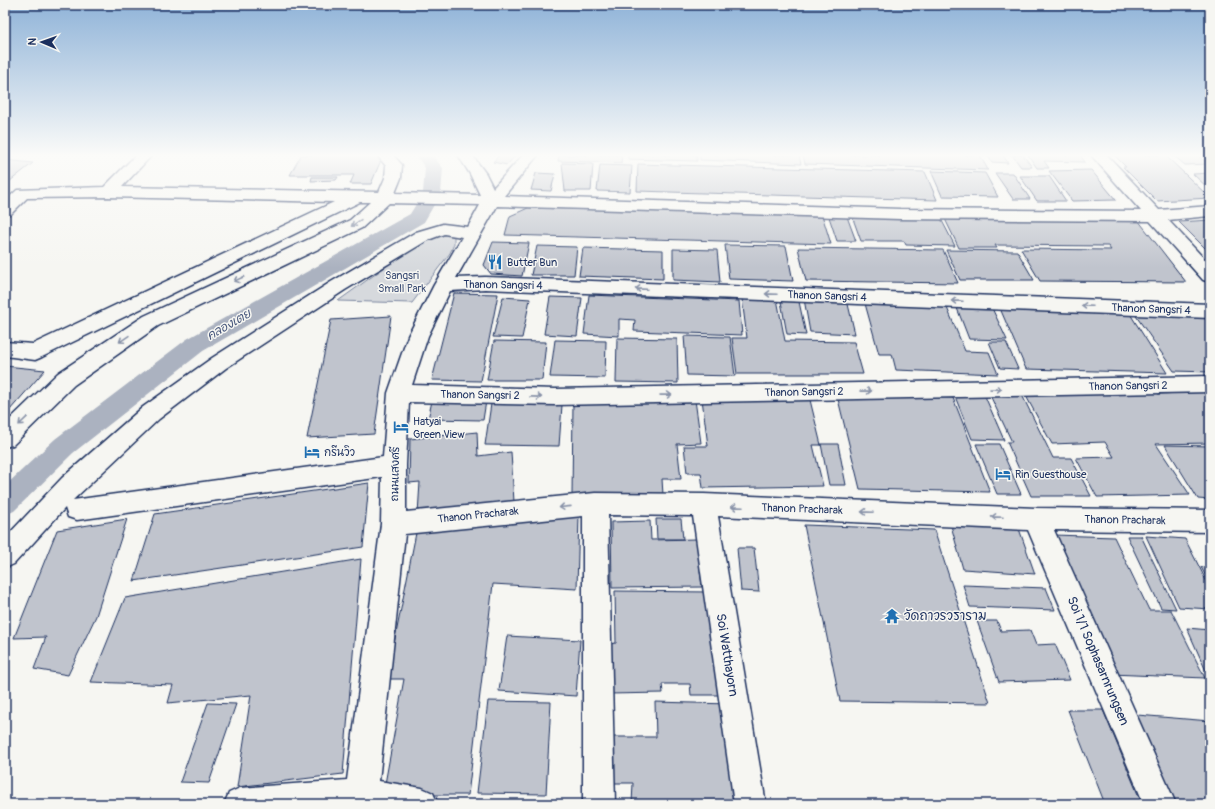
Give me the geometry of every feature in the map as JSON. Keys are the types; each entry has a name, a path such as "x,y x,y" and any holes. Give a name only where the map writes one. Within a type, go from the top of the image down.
{"street":[{"path":"5,210 23,194 76,193"},
{"path":"145,193 385,197 900,214 1155,216 1210,211"},
{"path":"5,438 66,380 151,321 356,224 385,197 387,193"},
{"path":"487,193 491,201"},
{"name":"ถนนเเสงศรี","path":"361,800 394,524 394,465 399,393 418,336 444,285 491,201 498,193"},
{"path":"1134,193 1210,276"},
{"path":"5,349 35,352 356,197"},
{"path":"5,556 76,479 151,413 219,364 338,286 422,236 443,229 474,233"},
{"name":"Thanon Sangsri 4","path":"444,285 485,283 1210,311"},
{"name":"Thanon Sangsri 2","path":"399,393 555,397 1210,384"},
{"path":"77,509 394,465"},
{"path":"595,504 599,804"},
{"name":"Thanon Pracharak","path":"394,524 595,504 704,505 1036,519 1210,521"},
{"name":"Soi Watthayorn","path":"704,505 750,804"},
{"name":"Soi 1/1 Sophasarnrungsen","path":"1036,519 1160,804"},
{"path":"240,804 361,800 422,804"}],"green space":[{"name":"Sangsri Small Park","path":"448,233 454,236 454,244 450,253 412,303 338,301 420,242 431,236"}],"building":[{"path":"695,193 934,193 937,200"},
{"path":"941,193 996,193 998,197 942,196"},
{"path":"1009,193 1026,193 1030,199 1013,199"},
{"path":"1031,193 1060,193 1066,201 1037,201"},
{"path":"1066,193 1110,193 1116,200 1072,201"},
{"path":"1149,193 1205,193 1210,198 1157,201"},
{"path":"528,208 822,215 831,244 505,235 510,216"},
{"path":"828,214 846,214 856,241 837,241"},
{"path":"852,216 940,217 955,246 906,245 904,241 861,241"},
{"path":"974,218 1138,220 1186,282 1040,281 1021,249 1111,250 1108,246 995,245 997,248 959,248 945,219 975,220"},
{"path":"1210,220 1210,253 1179,222"},
{"path":"493,242 529,243 522,276 491,274 484,265"},
{"path":"725,245 786,246 793,281 729,279"},
{"path":"537,246 577,247 574,275 531,275"},
{"path":"583,248 663,250 663,279 579,276"},
{"path":"798,248 943,250 958,283 806,281"},
{"path":"673,249 717,250 720,282 673,280"},
{"path":"946,250 1017,251 1034,280 960,280"},
{"path":"454,293 498,294 481,381 432,380"},
{"path":"589,295 739,301 742,335 634,331 635,320 619,319 619,336 584,334"},
{"path":"780,296 798,297 806,335 787,334"},
{"path":"503,297 530,299 522,338 493,337"},
{"path":"550,297 582,298 577,336 544,334"},
{"path":"742,299 777,299 785,341 854,342 863,374 737,374 732,338 747,338"},
{"path":"804,299 847,300 855,334 810,332"},
{"path":"864,300 945,303 965,351 989,352 998,374 896,370 892,354 879,354"},
{"path":"955,303 990,304 1007,340 969,339"},
{"path":"999,306 1127,309 1167,373 1026,369"},
{"path":"1134,313 1210,314 1210,372 1174,371"},
{"path":"391,316 374,434 307,438 331,320"},
{"path":"684,336 730,337 735,376 687,375"},
{"path":"617,338 677,339 678,383 616,382"},
{"path":"555,340 606,341 605,378 550,377"},
{"path":"494,341 546,342 542,380 487,380"},
{"path":"989,342 1006,342 1018,369 1000,368"},
{"path":"5,366 45,370 9,411 5,411"},
{"path":"1154,388 1158,394 1210,392 1210,443 1156,444 1190,495 1097,497 1076,458 1114,457 1105,442 1052,444 1026,396 1085,395 1082,390"},
{"path":"989,393 1021,393 1053,458 1071,458 1091,496 1031,496 1007,442 1012,442"},
{"path":"954,394 984,394 1004,440 972,439"},
{"path":"837,395 953,398 990,492 860,489"},
{"path":"702,399 810,400 821,445 813,445 823,486 703,488 701,473 687,473 684,446 708,446"},
{"path":"695,400 701,443 677,444 681,479 662,479 663,495 572,497 573,403"},
{"path":"432,401 486,401 483,420 428,419"},
{"path":"491,404 562,405 559,446 485,445"},
{"path":"477,432 478,456 511,452 514,502 418,514 420,482 409,483 410,439"},
{"path":"821,444 838,444 846,485 829,485"},
{"path":"976,444 999,444 1021,494 997,494"},
{"path":"1165,445 1210,446 1210,500 1198,499"},
{"path":"369,483 363,547 134,581 155,514"},
{"path":"579,515 577,589 493,584 468,795 383,795 404,679 387,679 418,523"},
{"path":"127,519 96,616 68,675 34,669 46,637 14,638 57,530"},
{"path":"656,519 681,519 683,539 657,539"},
{"path":"650,521 651,540 697,539 702,587 612,588 611,522"},
{"path":"950,522 1018,526 1035,574 963,569"},
{"name":"วัดถาวรวราราม","path":"804,525 934,530 990,703 840,701"},
{"path":"1054,535 1114,537 1149,610 1171,610 1205,678 1111,674"},
{"path":"1127,536 1141,536 1176,609 1161,608"},
{"path":"1146,536 1185,539 1210,588 1210,609 1179,607"},
{"path":"737,548 754,548 759,592 741,591"},
{"path":"361,559 343,774 237,787 251,695 168,703 173,685 91,682 125,598"},
{"path":"1201,567 1210,568 1210,584"},
{"path":"963,585 1046,588 1055,610 970,607"},
{"path":"615,591 708,592 719,695 691,695 690,684 662,684 663,693 609,694 608,644 616,643"},
{"path":"977,621 997,621 1001,631 1030,630 1036,645 1055,644 1070,680 999,682"},
{"path":"1187,628 1210,630 1210,680"},
{"path":"507,636 580,640 576,696 499,691"},
{"path":"488,701 551,702 546,794 477,793"},
{"path":"655,702 730,704 739,804 632,804 633,783 609,783 609,737 656,737"},
{"path":"208,703 236,704 209,783 180,782"},
{"path":"1068,710 1103,710 1142,804 1105,804"},
{"path":"1137,715 1210,721 1210,804 1171,804"}],"waterway":[{"name":"คลองเตย","path":"5,503 64,446 195,345 417,218 432,193"}],"place":[{"name":"Butter Bun","path":"495,262"},
{"name":"Hatyai Green View","path":"401,427"},
{"name":"กรีนวิว","path":"312,452"},
{"name":"Rin Guesthouse","path":"1003,474"},
{"name":"วัดถาวรวราราม","path":"892,616"}]}
